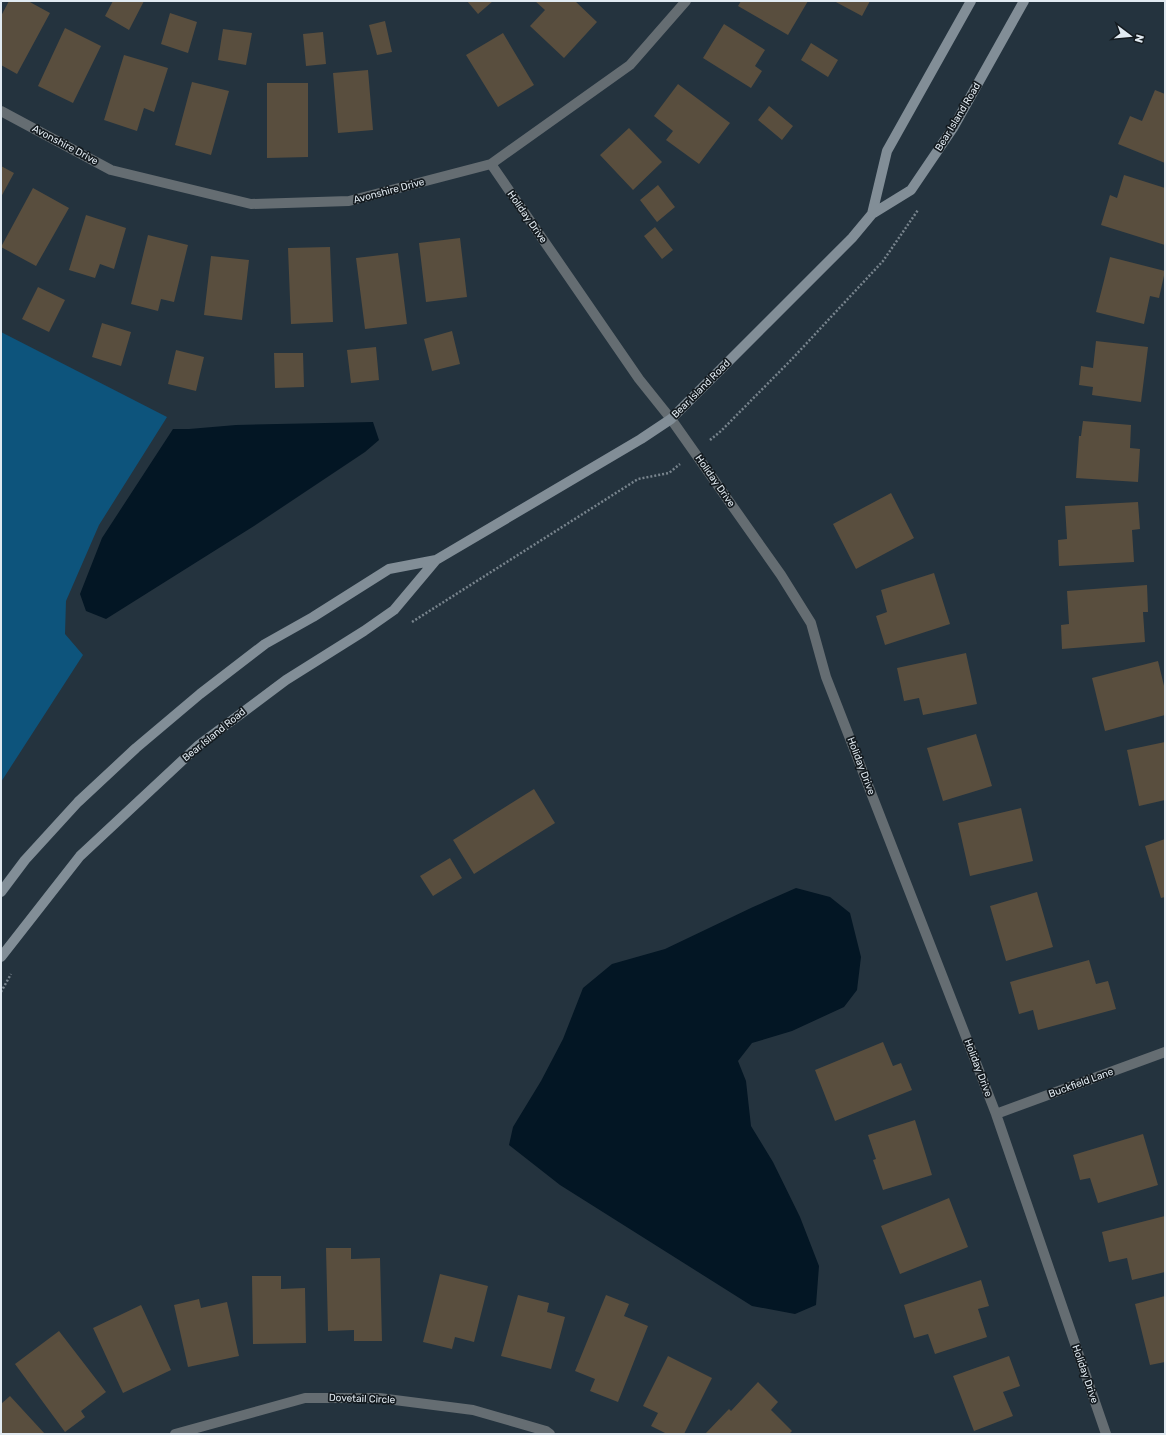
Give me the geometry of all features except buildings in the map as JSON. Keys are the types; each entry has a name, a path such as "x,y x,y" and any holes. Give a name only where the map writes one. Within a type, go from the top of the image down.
{"street":[{"name":"Avonshire Drive","path":"1,110 111,170 251,204 349,201 491,164 630,65 686,1"},
{"name":"Bear Island Road","path":"872,214 887,151 971,1"},
{"name":"Bear Island Road","path":"1,957 80,856 193,750 286,680 364,631 394,610 436,560 671,419 852,238 872,214 911,190 953,128 1024,1"},
{"name":"Holiday Drive","path":"491,164 639,379 671,419 781,575 811,623 826,677 996,1114 1106,1434"},
{"name":"Bear Island Road","path":"1,892 25,860 78,802 118,764 200,694 265,644 313,617 389,569 436,560"},
{"name":"Buckfield Lane","path":"996,1114 1165,1052"},
{"name":"Dovetail Circle","path":"175,1434 306,1398 379,1398 472,1410 550,1434"}],"shaded area":[{"path":"1,332 167,417 99,525 66,601 65,634 83,655 1,782"},
{"path":"373,422 379,440 365,452 254,526 106,619 86,611 80,594 102,538 173,429 236,425"},
{"path":"796,888 830,897 850,913 861,957 857,990 844,1007 792,1031 752,1043 738,1061 746,1081 751,1126 773,1162 800,1217 819,1266 816,1305 795,1314 752,1306 560,1185 509,1145 513,1127 541,1081 563,1039 583,988 612,964 665,949"}]}
